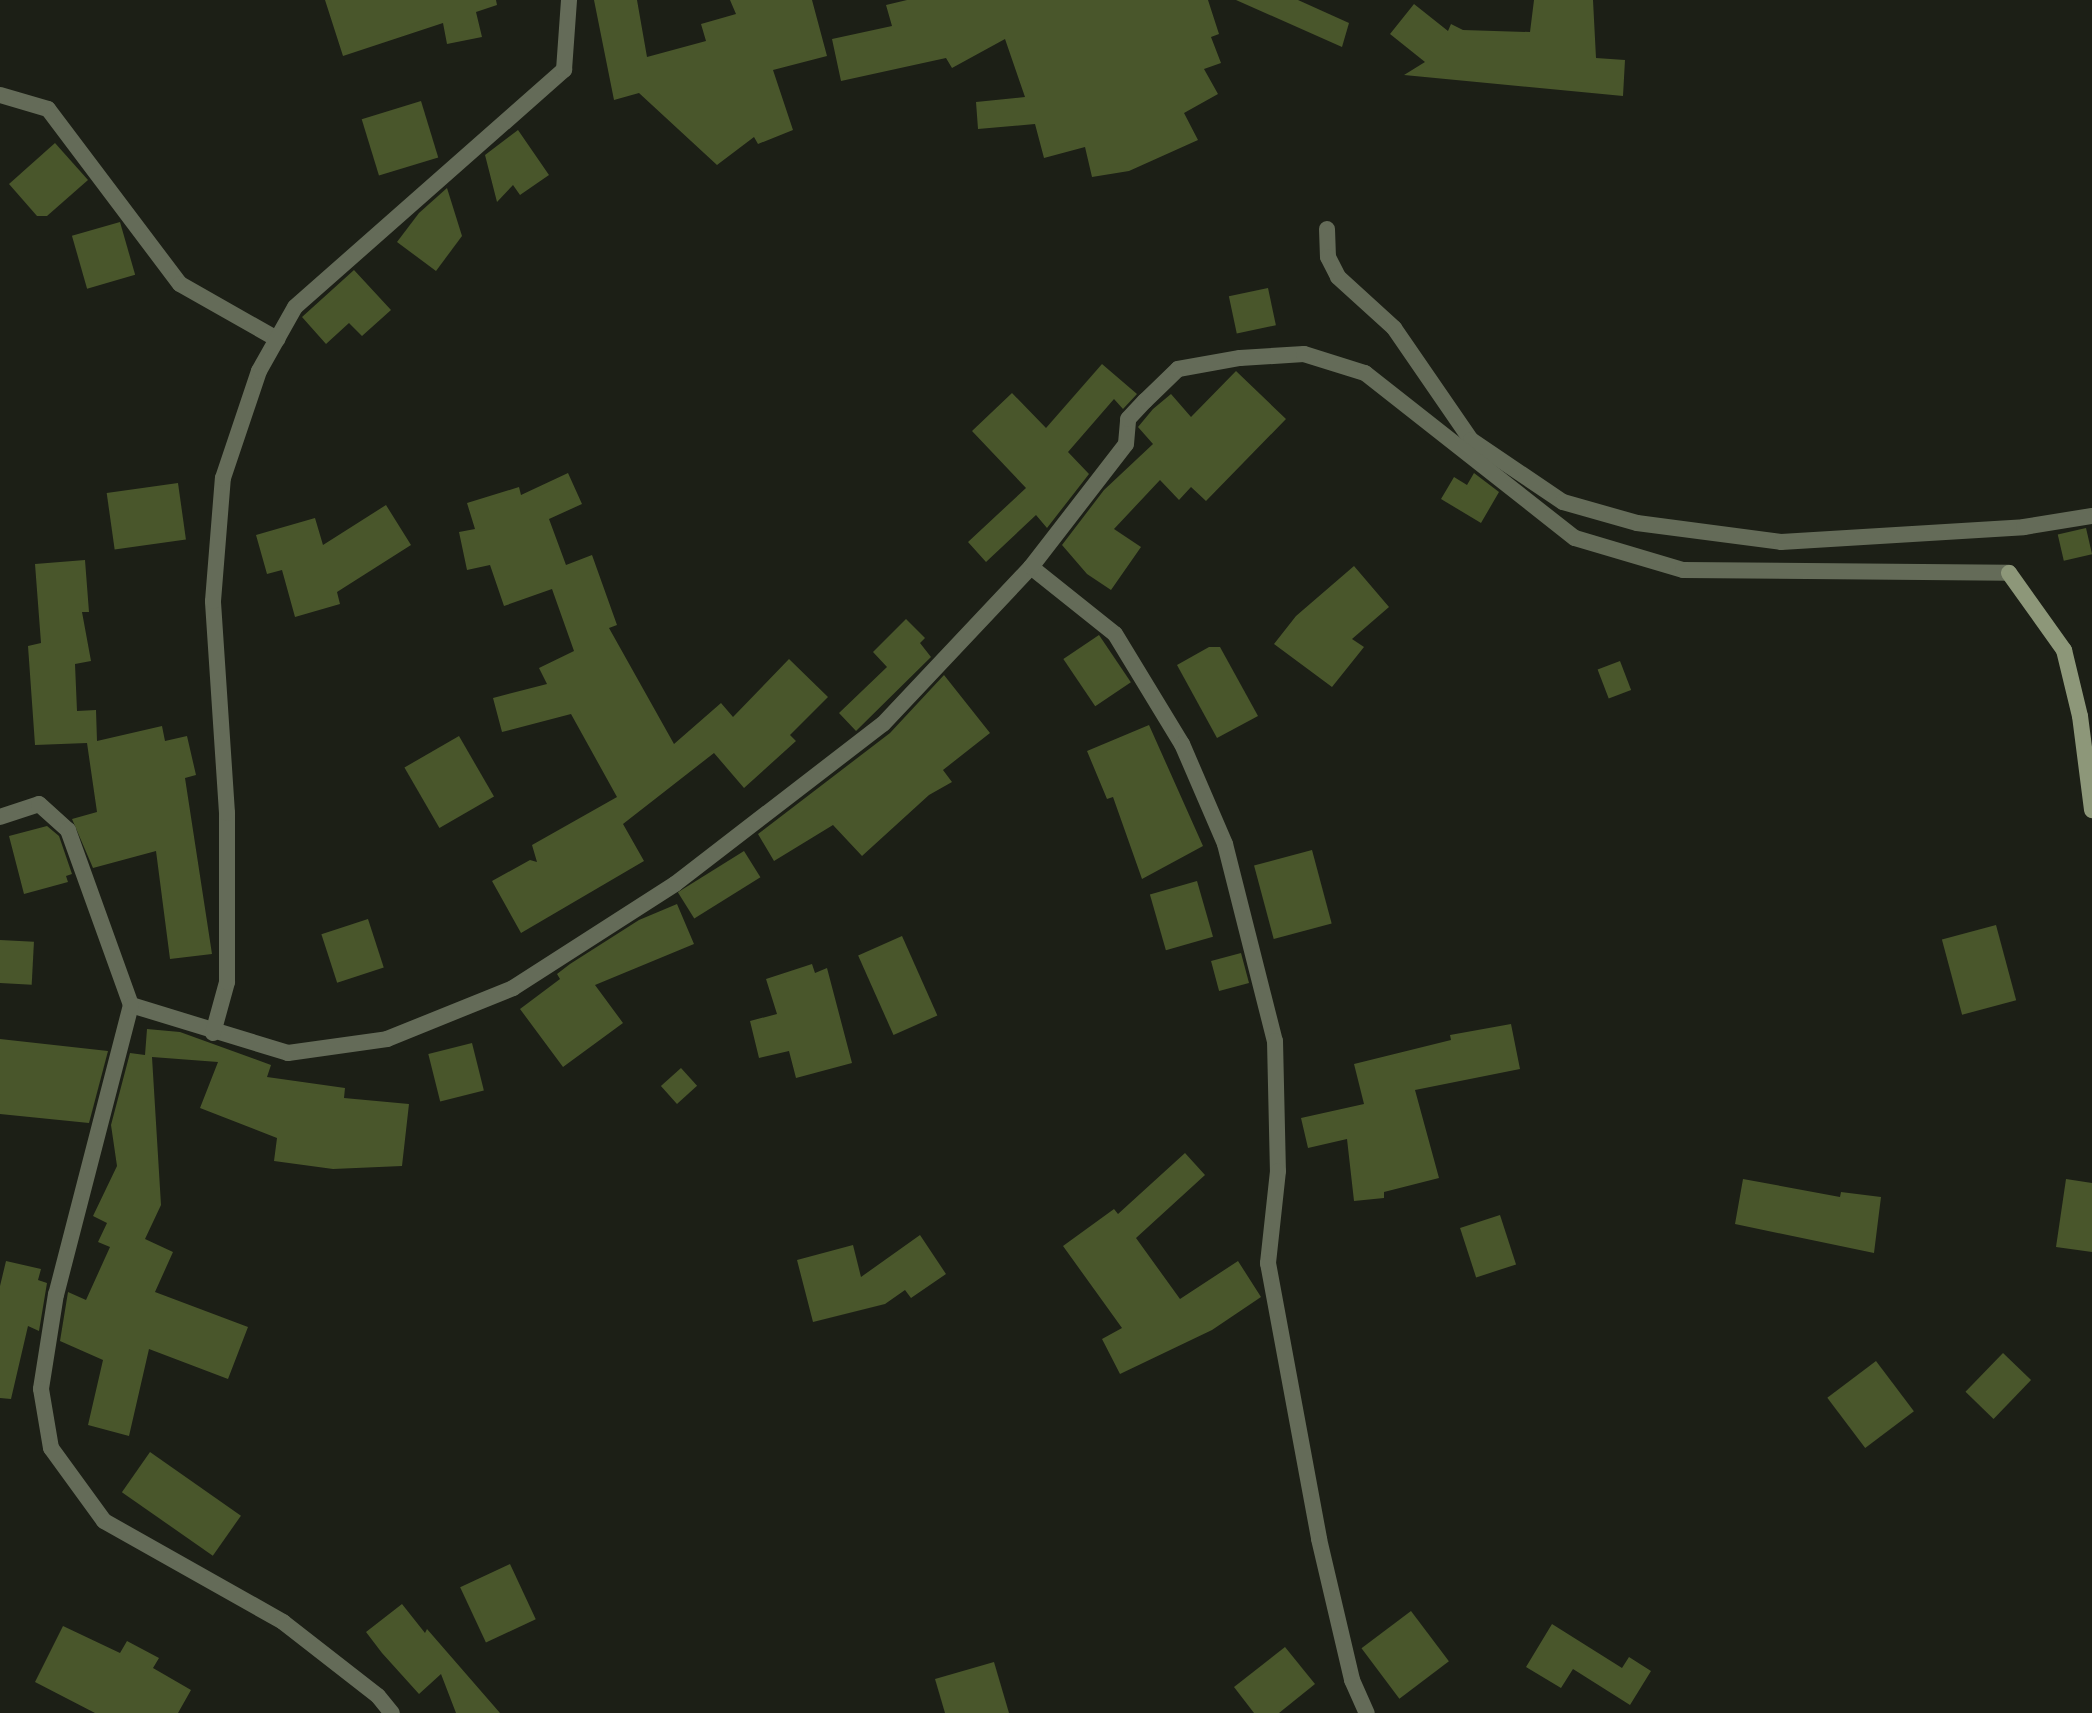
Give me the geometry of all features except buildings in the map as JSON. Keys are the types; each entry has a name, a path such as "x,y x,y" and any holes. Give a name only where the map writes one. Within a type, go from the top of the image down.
{"street":[{"path":"213,1033 227,982 227,813 213,601 222,493 259,371 295,307 564,70 569,0"},
{"path":"0,95 48,109 180,284 277,339"},
{"path":"1327,229 1328,257 1338,277 1394,328 1471,440 1563,502 1637,523 1781,542 2024,527 2092,516"},
{"path":"131,1005 213,1033 288,1053 387,1039 513,988 675,884 883,724 1031,567 1126,444 1128,419 1178,369 1304,354 1365,373 1575,538 1683,570 2009,573 2064,650 2080,716 2092,810"},
{"path":"1031,567 1115,634 1182,744 1225,844 1275,1041 1278,1171 1268,1263 1319,1539 1352,1680 1367,1713"},
{"path":"0,817 39,804 68,830 131,1005 56,1294 41,1389 51,1448 104,1521 283,1622 378,1696 392,1713"}]}
